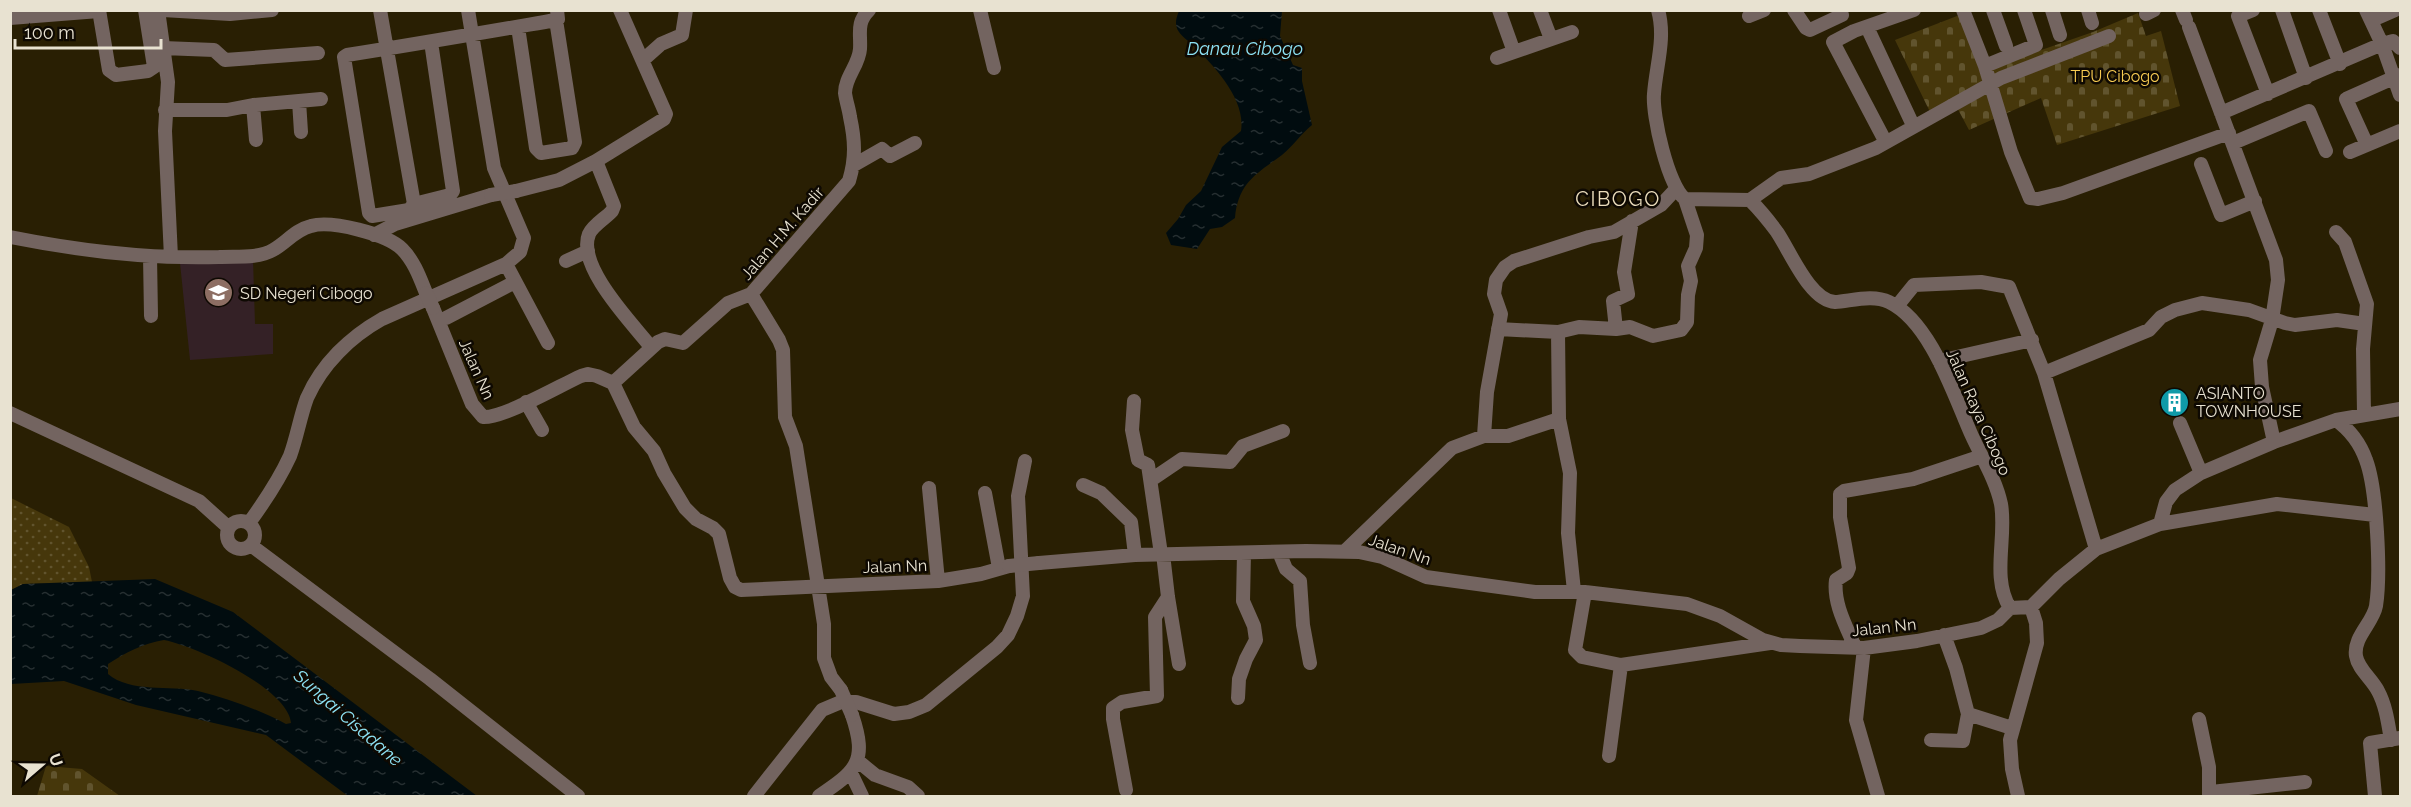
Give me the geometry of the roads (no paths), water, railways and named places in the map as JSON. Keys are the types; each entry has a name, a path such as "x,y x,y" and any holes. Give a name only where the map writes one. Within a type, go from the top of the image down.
{"street":[{"path":"10,18 99,11 109,70 116,75 148,71 154,67 145,10"},
{"path":"158,10 168,82 165,110 171,257"},
{"path":"163,10 230,14 272,10"},
{"path":"380,10 414,204"},
{"path":"249,523 276,486 290,456 306,400 328,362 363,330 382,319 506,264 520,252 524,238 494,168 468,10"},
{"path":"374,235 395,224 491,195 559,180 596,161 666,117 666,110 620,10"},
{"path":"643,60 661,44 682,35 686,10"},
{"path":"850,10 859,26"},
{"path":"859,26 862,17 869,10"},
{"path":"980,10 994,68"},
{"path":"1499,10 1514,52"},
{"path":"1540,10 1551,39"},
{"path":"1498,329 1558,332 1579,327 1616,329 1630,327 1653,336 1681,330 1688,322 1688,295 1691,281 1688,266 1696,248 1697,235 1680,194 1654,112 1662,32 1658,10"},
{"path":"1749,16 1764,10"},
{"path":"1794,10 1806,28 1810,30 1844,16"},
{"path":"1883,137 1833,42 1914,10"},
{"path":"1963,10 1984,66 2011,152 2030,198 2038,199 2063,193 2309,111 2326,151"},
{"path":"1993,10 2006,46"},
{"path":"1984,66 2036,45 2024,10"},
{"path":"2052,10 2060,34"},
{"path":"2253,10 2238,16 2268,94"},
{"path":"2282,10 2306,78"},
{"path":"2319,10 2340,64"},
{"path":"2396,10 2374,13 2391,44 2389,64 2397,76 2400,95"},
{"path":"430,42 453,191 450,195 414,204 409,210 372,216 369,213 344,60 347,55 518,27 557,15 575,142 572,148 541,153 536,148 518,27"},
{"path":"2185,19 2276,260 2278,271 2272,320 2260,360 2262,387 2274,442"},
{"name":"Jalan H.M. Kadir","path":"854,767 855,724 824,658 824,624 796,446 785,417 783,350 751,294 849,181 854,165 855,148 845,92 850,74 860,55 859,26"},
{"path":"1867,27 1911,121"},
{"path":"1497,58 1572,32"},
{"path":"1484,436 1487,392 1501,314 1494,294 1496,280 1505,267 1514,261 1589,237 1614,232 1680,194 1750,200 1784,176 1804,176 1886,143 1926,118 2001,78 2109,36"},
{"path":"2221,113 2391,44"},
{"path":"164,48 214,50 225,60 318,53"},
{"path":"2389,64 2397,60 2400,55"},
{"path":"2367,145 2346,99 2350,95 2397,76"},
{"path":"165,110 226,110 253,105 321,99"},
{"path":"299,101 301,132"},
{"path":"253,105 256,140"},
{"path":"2350,152 2400,131"},
{"path":"854,165 882,149 891,156 915,143"},
{"path":"596,161 614,206 612,211 590,233 588,251 600,282 651,347"},
{"path":"2201,164 2215,218 2255,201"},
{"path":"1750,200 1778,234 1809,284 1820,297 1828,302 1879,298 1897,306 1914,285 1981,282 2009,287 2044,373 2096,549"},
{"path":"1616,329 1613,301 1628,294 1624,272 1632,221"},
{"name":"Jalan Nn","path":"10,237 87,251 171,257 258,255 273,250 292,234 317,225 342,227 392,242 405,251 417,271 472,404 483,417 490,417 588,374 613,383 634,428 654,451 685,508 696,519 719,534 730,578 735,587 747,590 938,581 981,574 1004,567 1135,555 1345,551 1382,557 1426,577 1535,592 1580,592 1687,604 1720,616 1773,643 1808,647 1860,648 1944,636 1982,628 1998,620 2010,608"},
{"path":"2336,232 2345,242 2367,304 2363,349 2364,414"},
{"path":"566,261 588,251"},
{"path":"150,256 151,316"},
{"path":"506,264 548,343"},
{"path":"446,318 515,282"},
{"path":"613,383 651,347 665,339 683,343 728,303 751,294"},
{"path":"2044,373 2149,330 2161,317 2175,310 2202,303 2249,310 2272,320 2295,325 2337,320 2365,324"},
{"name":"Jalan Raya Cibogo","path":"1897,306 1926,339 1939,361 1982,456 2001,505 2003,531 2001,578 2010,608"},
{"path":"1558,332 1559,419 1570,473 1568,533 1580,592 1575,650 1582,657 1621,665 1773,643"},
{"path":"1939,361 2032,340"},
{"path":"1134,401 1132,430 1138,460 1148,465 1179,664"},
{"path":"526,402 542,430"},
{"path":"2160,524 2166,502 2175,490 2201,473 2274,442 2336,420 2400,409"},
{"path":"10,413 199,501 229,528"},
{"path":"1345,551 1452,448 1484,436 1508,436 1559,419"},
{"path":"2336,420 2348,429 2366,460 2373,491 2378,572 2376,608 2361,635 2356,656 2385,706 2396,739 2370,743 2375,796"},
{"path":"2180,423 2201,473"},
{"path":"1151,480 1182,459 1230,462 1243,446 1283,431"},
{"path":"1878,796 1856,720 1860,648 1838,604 1835,584 1837,578 1847,573 1849,568 1840,517 1840,494 1844,491 1913,479 1982,456"},
{"path":"754,796 822,710 841,702 856,702 894,714 909,712 926,705 997,647 1008,635 1023,596 1018,496 1025,461"},
{"path":"1083,485 1101,493 1131,522 1135,555"},
{"path":"929,488 938,581"},
{"path":"985,493 1004,567"},
{"path":"2010,608 2031,607 2059,579 2096,549 2160,524 2277,504 2375,515"},
{"path":"241,520 249,523 255,534 252,546 242,549 235,548 229,543 227,536 229,528 234,523 241,520"},
{"path":"252,546 430,679 578,796"},
{"path":"1279,552 1286,569 1300,581 1303,625 1310,663"},
{"path":"1238,698 1239,678 1256,640 1254,626 1243,601 1244,553"},
{"path":"1126,790 1113,708 1122,702 1157,696 1155,614 1166,604 1168,597"},
{"path":"2018,796 2010,740 2037,643 2036,623 2031,607"},
{"path":"1931,740 1963,741 1968,714 1956,668 1944,636"},
{"path":"1609,756 1621,665"},
{"path":"1968,714 2012,728"},
{"path":"2199,718 2209,767 2210,794 2305,782"},
{"path":"819,796 854,767"},
{"path":"854,767 862,796"},
{"path":"854,767 908,787 918,796"}],"water":[{"name":"Danau Cibogo","path":"1179,11 1282,11 1280,36 1293,65 1302,68 1302,81 1312,125 1286,151 1250,180 1240,196 1235,218 1222,227 1210,229 1197,249 1171,245 1166,233 1186,205 1201,191 1222,147 1241,131 1241,119 1239,107 1227,84 1177,29"},
{"name":"Sungai Cisadane","path":"155,579 233,612 477,796 348,796 266,735 136,705 64,681 11,684 11,590 23,584","holes":["164,640 217,660 258,683 286,710 291,723 286,724 221,697 187,689 127,684 108,674 108,664 135,649"]}],"place":[{"name":"SD Negeri Cibogo","path":"219,293"},
{"name":"ASIANTO TOWNHOUSE","path":"2175,402"}],"district":[{"name":"CIBOGO","path":"1618,199"}],"park label":[{"name":"TPU Cibogo","path":"2115,76"}]}
